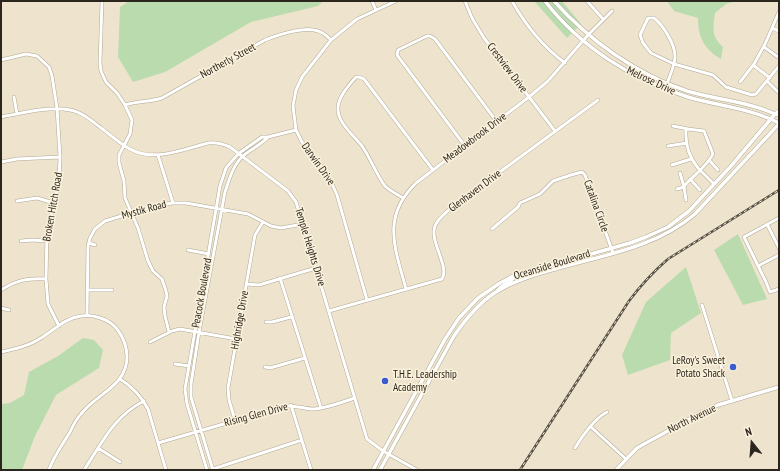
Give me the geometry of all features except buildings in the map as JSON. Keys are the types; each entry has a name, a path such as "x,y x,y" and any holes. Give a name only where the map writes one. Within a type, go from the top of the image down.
{"main road":[{"name":"Melrose Drive","path":"545,1 560,20 583,41 609,60 639,77 688,97 745,110 772,119 779,123"},
{"name":"Melrose Drive","path":"554,1 588,35 640,71 667,84 688,91 757,107 777,115"},
{"name":"Oceanside Boulevard","path":"373,470 445,339 459,318 478,298 500,283 515,276 612,248 646,237 668,227 689,211 779,111"},
{"name":"Oceanside Boulevard","path":"380,470 454,336 462,323 474,310 497,292 523,279 648,243 666,235 695,214 779,123"},
{"path":"716,192 715,187 731,166"},
{"path":"497,292 500,286 511,281 515,276"},
{"name":"North Avenue","path":"616,470 637,448 702,412 779,387"}],"street":[{"path":"102,1 101,71 106,82 117,93 125,105 132,120 130,134 119,154 118,164 124,181 125,198 138,228 148,262 153,270 162,279 165,286 167,296 164,316 169,332"},
{"path":"372,1 376,10"},
{"name":"Darwin Drive","path":"367,300 335,189 328,175 302,142 296,130 293,106 296,90 307,69 331,40 357,19 396,1"},
{"name":"Crestview Drive","path":"465,1 479,30 555,132"},
{"path":"512,1 521,18 533,34 565,63"},
{"path":"587,1 603,19"},
{"name":"Meadowbrook Drive","path":"406,289 393,237 393,225 396,213 408,191 416,183 497,122 548,81 588,35 612,11"},
{"path":"740,82 764,47 779,12"},
{"path":"667,84 674,64 675,54 666,30 654,18 648,18 640,33 643,43 651,53 674,64 688,69 713,75 726,87 752,95 758,93 779,66"},
{"path":"772,28 779,31"},
{"name":"Northerly Street","path":"125,105 135,102 153,101 162,98 265,40 276,36 297,31 314,30 326,34 331,40"},
{"path":"465,146 397,55 398,50 427,36 435,39 497,122"},
{"path":"764,47 778,57"},
{"name":"Broken Hitch Road","path":"1,60 26,54 41,58 49,66 52,76 57,108 60,157 59,179 46,241 46,279 48,304 59,326"},
{"path":"753,65 768,79 778,92"},
{"path":"403,198 386,186 377,174 374,165 362,147 341,120 338,108 339,101 354,79 359,77 364,79 433,170"},
{"path":"14,97 17,114"},
{"name":"Glenhaven Drive","path":"329,311 440,280 444,276 444,272 435,240 434,230 440,218 452,207 598,100"},
{"name":"Temple Heights Drive","path":"1,117 57,108 71,110 81,114 134,151 149,155 158,155 215,142 224,144 288,191 293,197 303,224 368,439 383,451 417,470"},
{"path":"673,126 703,130 706,133 712,154 709,160 684,187 677,189"},
{"path":"688,129 686,130 687,144 691,160 714,184"},
{"name":"Peacock Boulevard","path":"207,470 187,404 186,389 220,186 226,168 238,154 262,137 268,137 296,130"},
{"name":"Peacock Boulevard","path":"212,470 191,397 191,384 225,192 230,174 242,157 265,141 268,137"},
{"path":"668,146 687,144"},
{"path":"158,155 173,203"},
{"path":"1,162 17,159 60,157"},
{"path":"672,165 691,160"},
{"path":"709,160 718,170"},
{"name":"Catalina Circle","path":"492,229 518,207 520,203 540,194 553,181 571,174 582,172 613,253"},
{"path":"680,173 686,200"},
{"path":"690,180 700,190"},
{"path":"17,201 37,198 54,203"},
{"name":"Mystik Road","path":"87,315 88,246 95,229 105,221 158,205 186,203 248,214 271,226 281,228 303,224"},
{"path":"779,218 744,237 770,292 779,289"},
{"name":"Highridge Drive","path":"236,420 229,400 228,388 255,235 262,222"},
{"path":"767,224 779,248"},
{"path":"21,242 32,240 46,241"},
{"path":"89,243 95,245"},
{"path":"188,250 209,254"},
{"path":"758,266 779,255"},
{"path":"246,284 259,285 316,268"},
{"path":"1,290 29,278 46,279"},
{"path":"280,278 291,317 321,408"},
{"path":"87,290 112,290"},
{"path":"702,305 732,401"},
{"path":"1,308 9,310"},
{"path":"1,352 32,344 72,318 87,315 103,319 108,322 116,328 124,341 127,351 127,363 120,378 114,386 80,414 49,470"},
{"path":"266,322 291,317"},
{"path":"150,342 169,332 180,329 236,339"},
{"path":"265,367 270,368 305,358"},
{"path":"175,364 189,366"},
{"path":"120,378 130,385 148,409 166,470"},
{"name":"Rising Glen Drive","path":"158,443 291,405 309,409 321,408 355,398"},
{"path":"84,470 119,418 144,402"},
{"path":"291,405 311,470"},
{"path":"575,448 581,437 602,415 607,412"},
{"path":"591,427 626,459"},
{"path":"212,470 302,440"},
{"path":"98,448 120,462"}],"green space":[{"path":"129,1 323,1 318,6 251,22 165,72 133,82 118,57 120,7"},
{"path":"534,1 562,1 581,24 567,38"},
{"path":"667,1 736,1 726,4 715,13 714,32 716,39 723,47 721,59 710,51 703,42 699,31 698,18 674,11"},
{"path":"738,234 767,299 743,305 714,250"},
{"path":"686,267 701,313 671,333 670,360 628,375 622,355 646,302"},
{"path":"83,338 94,340 103,350 99,368 56,395 35,436 22,470 1,470 1,404 10,403 24,395 29,372 58,356"}],"railway":[{"path":"520,470 629,301 647,279 668,259 779,190"}],"place":[{"name":"LeRoy's Sweet Potato Shack","path":"733,367"},
{"name":"T.H.E. Leadership Academy","path":"385,381"}]}
